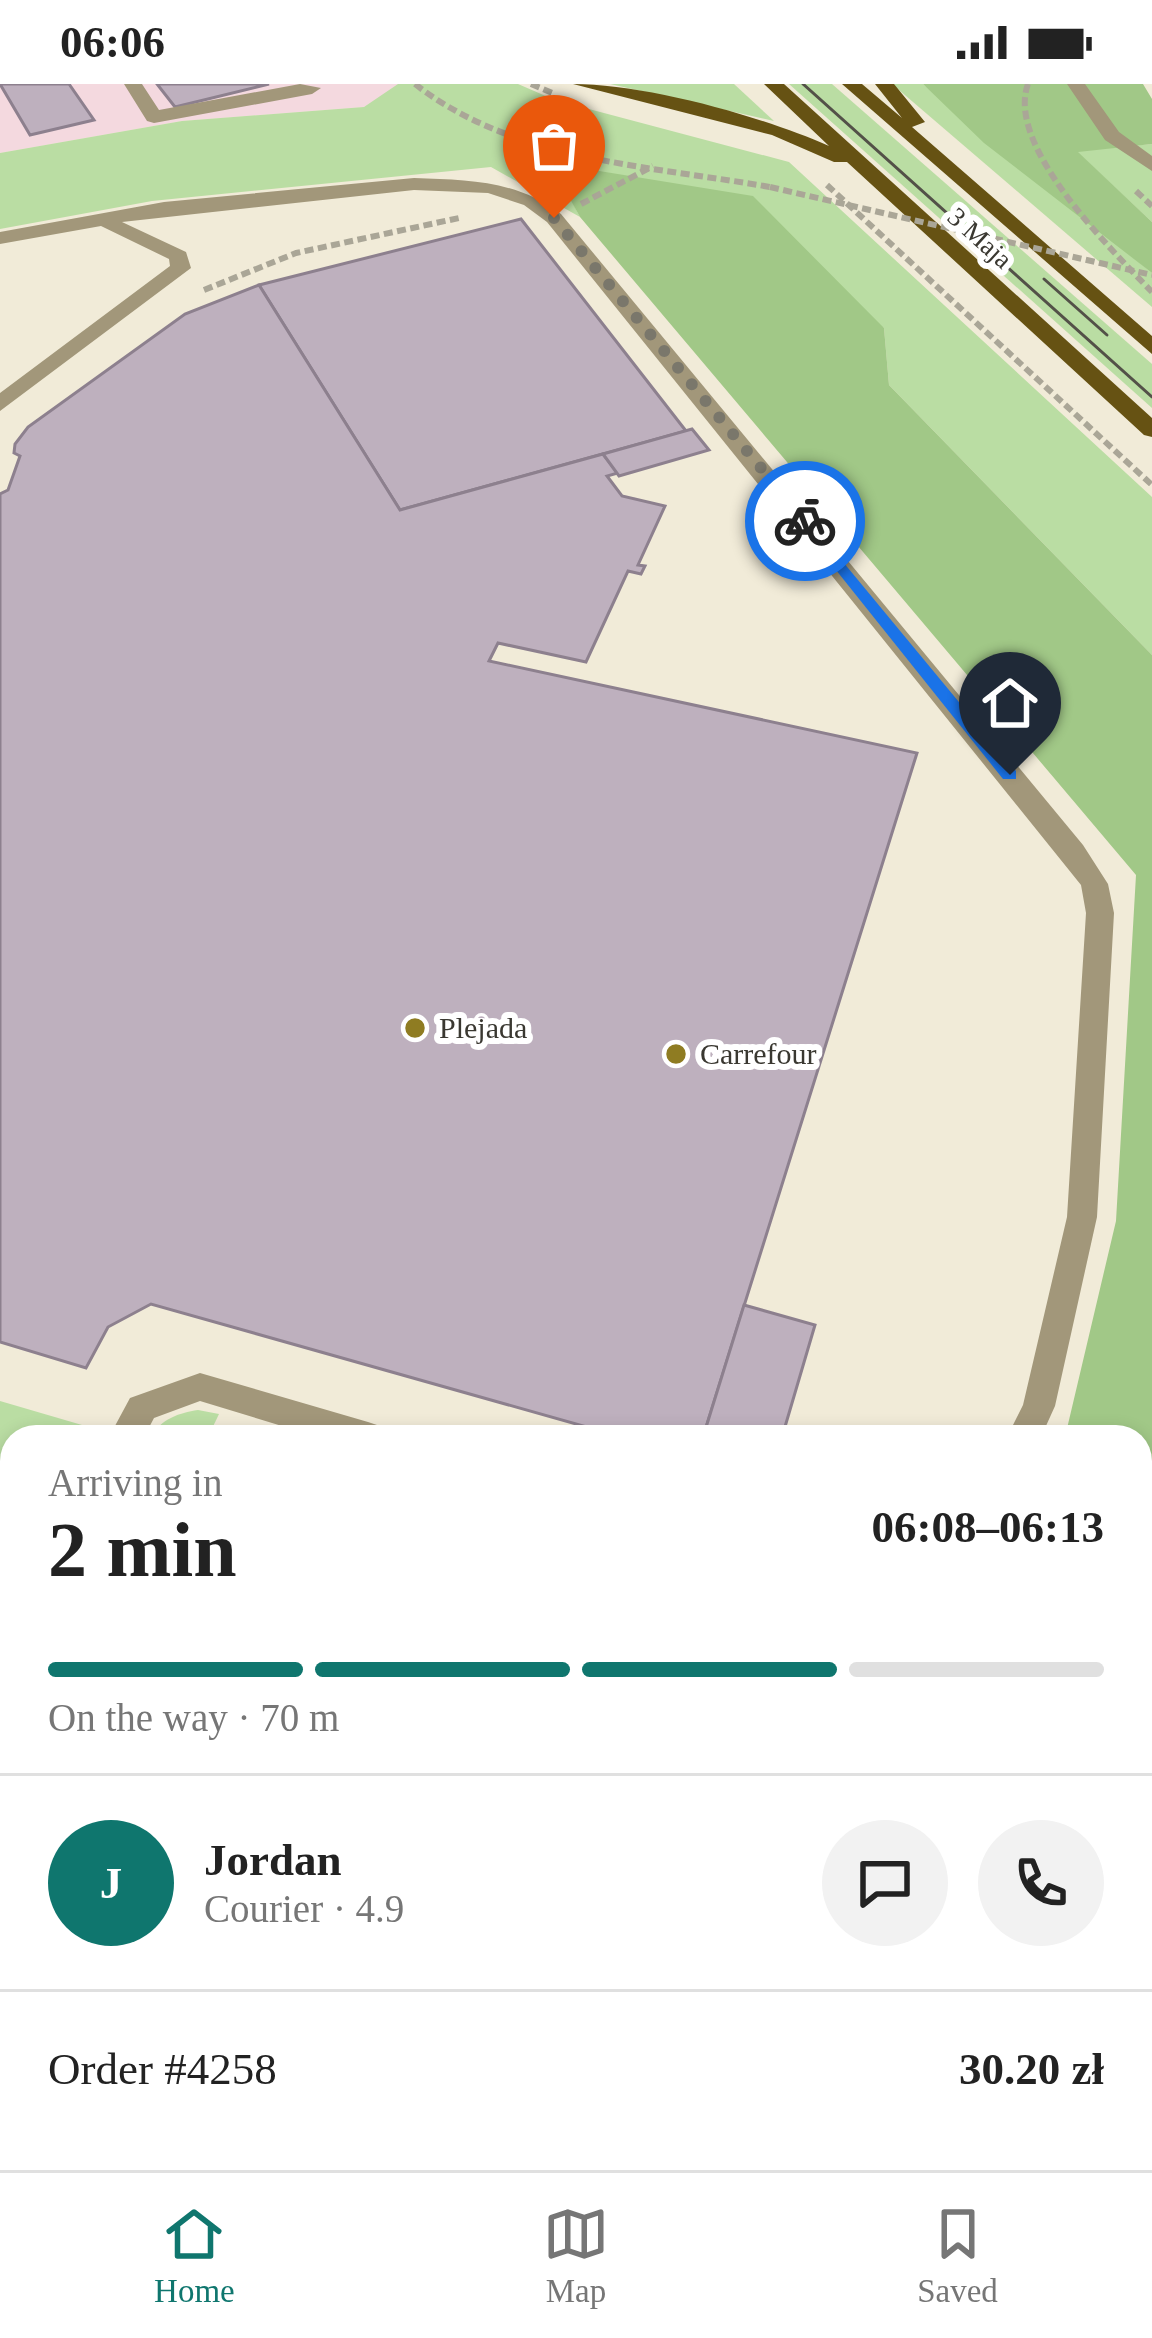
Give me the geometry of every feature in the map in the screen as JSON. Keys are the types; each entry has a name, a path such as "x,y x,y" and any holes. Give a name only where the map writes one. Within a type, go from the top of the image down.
{"main road":[{"path":"582,84 779,131 866,171"},
{"name":"3 Maja","path":"851,84 1152,347"},
{"path":"884,84 955,175"},
{"name":"3 Maja","path":"774,87 1152,430"}],"lane":[{"path":"133,84 154,117 312,88 309,84"},
{"path":"1076,84 1112,136 1152,165"},
{"path":"0,238 106,216 453,182 513,194 554,218 834,556 1094,884 1100,947 1082,1217 1039,1406 1030,1425"},
{"path":"0,404 182,268 179,256 110,224 106,216"},
{"path":"133,1425 142,1408 200,1387 328,1425"}],"path":[{"path":"415,84 439,104 518,138 770,187 1152,275"},
{"path":"531,84 562,96"},
{"path":"1028,84 1022,113 1033,139 1096,230 1152,292"},
{"path":"554,218 654,165"},
{"path":"820,178 1152,485"},
{"path":"188,299 241,270 300,252 466,216"}],"shaded area":[{"path":"0,84 399,86 364,107 182,121 0,153"}],"green space":[{"path":"398,84 518,84 555,100 789,162 1152,497 1152,655 889,385 884,328 552,163 580,217 491,167 152,201 0,229 0,153 182,121 364,107"},
{"path":"610,84 734,84 774,121"},
{"path":"789,84 832,84 1152,364 1152,408"},
{"path":"892,84 923,84 1152,273 1152,307"},
{"path":"923,84 1143,84 1152,99 1152,144 1078,152 1152,222 1152,273 984,143"},
{"path":"1152,144 1152,222 1076,151"},
{"path":"550,163 753,196 884,328 889,385 1152,655 1152,1425 1068,1425 1116,1221 1136,875 580,217"},
{"path":"0,1401 82,1425 0,1425"},
{"path":"184,1413 219,1414 214,1425 161,1425"}],"building":[{"path":"0,84 69,84 94,120 30,135"},
{"path":"157,84 269,84 175,107"},
{"path":"521,219 686,431 400,510 259,285"},
{"name":"Plejada","path":"259,285 400,510 603,454 618,473 607,476 622,496 665,506 638,565 645,566 641,574 628,571 586,662 498,643 489,661 917,753 707,1425 580,1425 151,1304 108,1327 86,1368 0,1342 0,494 8,490 20,456 14,453 15,444 28,427 185,314"},
{"path":"692,429 709,450 619,476 603,454"},
{"path":"744,1305 815,1325 786,1425 707,1425"}],"tram line":[{"path":"803,84 1152,397"},
{"path":"1044,279 1107,335"}],"way so far":[{"path":"554,218 805,521"}],"place":[{"name":"Plejada","path":"415,1028"},
{"name":"Carrefour","path":"676,1054"}],"route":[{"path":"805,521 1010,775"}]}
